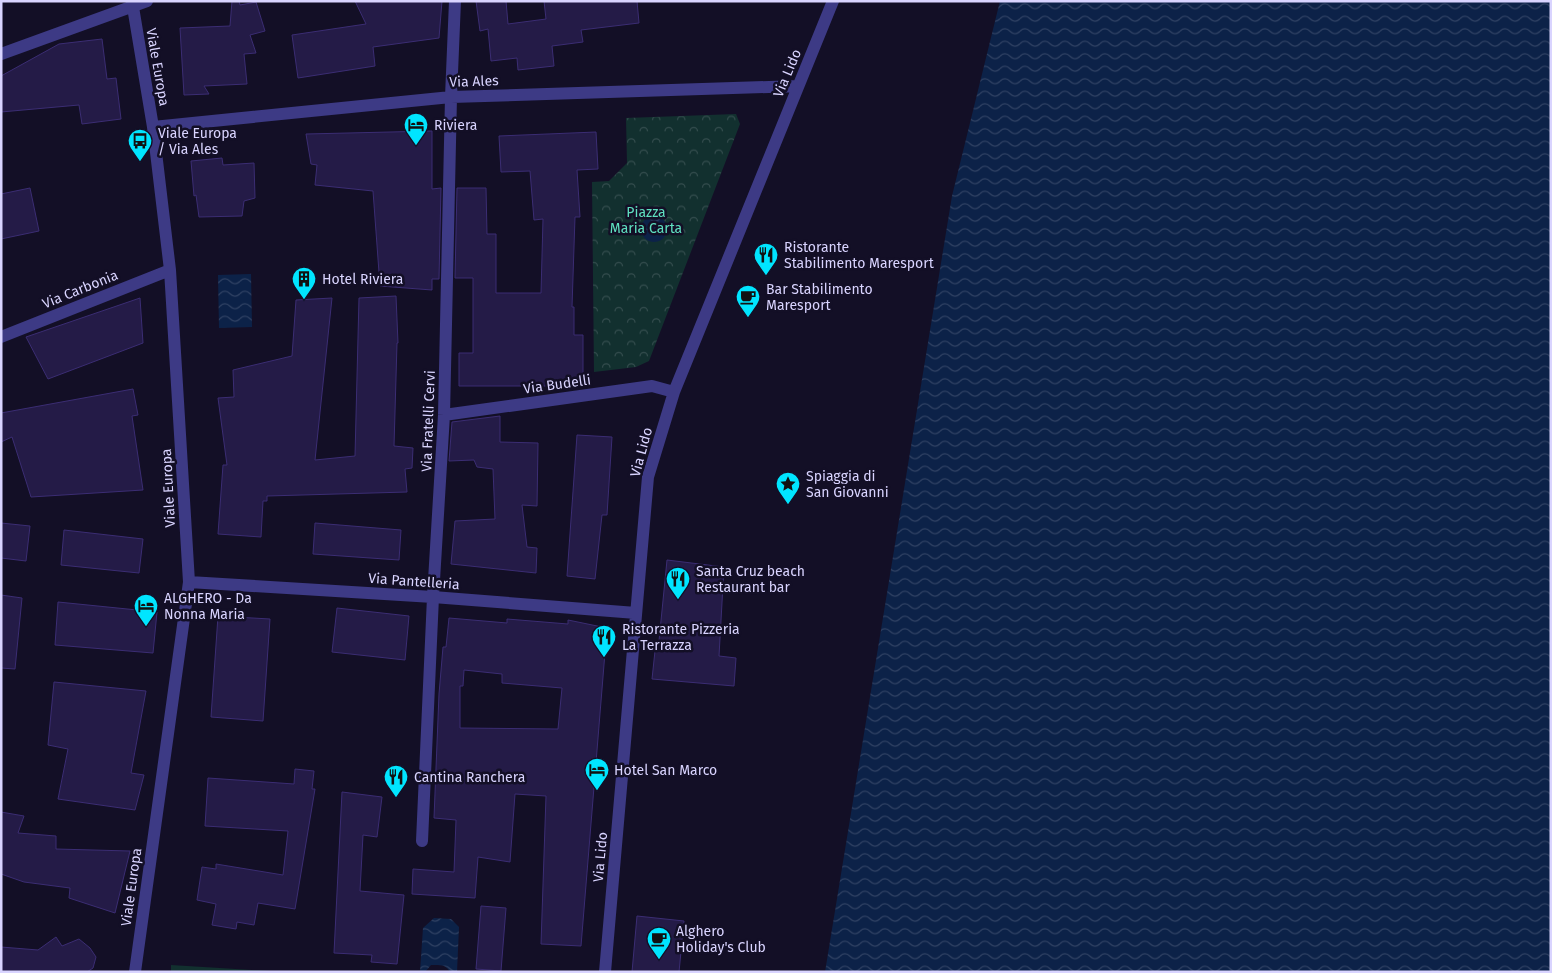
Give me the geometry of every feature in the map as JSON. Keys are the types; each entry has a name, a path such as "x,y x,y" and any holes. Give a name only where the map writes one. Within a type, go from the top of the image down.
{"street":[{"path":"1,54 132,4 148,1"},
{"name":"Via Fratelli Cervi","path":"422,841 433,597 444,416 455,1"},
{"name":"Via Lido","path":"605,972 648,477 674,392 833,1"},
{"name":"Viale Europa","path":"132,4 153,128 170,270 189,582 135,972"},
{"name":"Via Ales","path":"153,128 451,97 798,86"},
{"name":"Via Carbonia","path":"1,337 170,270"},
{"name":"Via Budelli","path":"444,416 652,386 674,392"},
{"name":"Via Pantelleria","path":"189,582 433,597 636,613"}],"green space":[{"name":"Piazza Maria Carta","path":"736,114 740,124 649,361 636,367 594,372 592,182 609,181 627,163 626,118"},
{"path":"171,965 287,972 171,972"}],"water":[{"path":"1000,1 1551,1 1551,972 825,972 952,196"},
{"path":"654,216 663,220 667,229 663,238 654,242 645,238 641,229 645,220"},
{"path":"251,274 252,327 219,328 218,275"},
{"path":"434,918 451,919 459,927 457,972 450,972 444,966 431,965 425,972 420,972 423,928"}],"building":[{"path":"232,1 239,1 240,5 256,2 265,31 250,35 256,53 244,54 247,84 204,86 209,94 184,95 180,28 230,26"},
{"path":"355,1 442,1 439,38 373,47 375,66 298,78 292,35 366,24"},
{"path":"476,1 506,1 508,24 546,19 544,1 637,1 639,23 581,30 583,42 552,46 554,66 518,70 517,58 491,61 488,29 480,31"},
{"path":"102,39 107,79 116,78 121,119 82,124 79,105 1,112 1,76 59,44"},
{"path":"432,131 432,189 441,188 439,279 432,279 432,290 380,286 373,191 315,185 317,165 311,164 306,134"},
{"path":"596,132 598,169 577,170 580,217 575,217 572,307 574,307 574,335 583,335 583,386 459,386 459,353 473,353 473,278 455,278 457,188 486,188 487,234 496,234 496,293 541,293 543,219 534,220 530,171 501,172 499,136"},
{"path":"222,158 223,165 254,163 255,198 244,201 242,216 199,217 196,195 194,196 191,161"},
{"path":"30,188 39,231 1,239 1,194"},
{"path":"396,296 398,343 394,446 413,448 412,468 405,469 407,492 267,496 267,501 263,501 261,537 218,534 223,465 227,465 218,398 234,397 233,370 292,356 296,300 332,298 315,460 355,456 359,298"},
{"path":"140,298 143,343 48,379 26,337"},
{"path":"133,389 138,415 132,416 143,490 31,497 12,437 1,442 1,413"},
{"path":"500,416 500,442 538,443 537,506 522,505 527,547 537,548 536,573 451,564 455,521 495,519 493,469 477,467 474,460 449,461 452,422"},
{"path":"577,435 612,437 607,515 602,515 595,579 567,576"},
{"path":"1,523 30,526 26,561 1,558"},
{"path":"315,523 401,530 399,560 313,554"},
{"path":"64,530 143,539 139,573 61,565"},
{"path":"667,560 724,567 719,656 736,658 734,686 652,679 655,651 658,651"},
{"path":"1,595 22,598 15,669 1,668"},
{"path":"58,602 157,612 153,653 55,645"},
{"path":"337,608 409,616 405,660 332,652"},
{"path":"218,616 270,619 263,721 211,717"},
{"path":"449,618 507,623 507,619 568,624 568,620 607,628 581,946 541,944 546,796 515,794 510,862 478,857 475,898 412,894 413,869 454,872 456,820 434,818 439,694 443,647 446,647","holes":["464,670 502,674 502,683 562,688 558,729 460,728 460,686 463,686"]},
{"path":"54,682 146,691 131,773 144,775 135,810 58,799 68,749 48,745"},
{"path":"295,769 314,771 312,789 315,789 295,909 258,903 254,925 237,922 236,929 212,925 216,904 197,900 202,867 216,869 216,864 283,875 288,831 205,826 208,778 294,784"},
{"path":"342,792 382,797 377,837 363,835 360,891 404,895 397,964 371,962 372,955 334,953"},
{"path":"1,812 24,816 18,833 56,836 56,849 130,851 115,913 69,898 70,888 24,882 1,874"},
{"path":"481,906 506,908 501,971 476,969"},
{"path":"637,916 684,921 679,972 632,972"},
{"path":"56,937 62,946 79,939 90,948 96,957 93,968 87,972 1,972 1,947 38,950"}],"place":[{"name":"Riviera","path":"416,146"},
{"name":"Viale Europa / Via Ales","path":"140,162"},
{"name":"Ristorante Stabilimento Maresport","path":"766,276"},
{"name":"Hotel Riviera","path":"304,300"},
{"name":"Bar Stabilimento Maresport","path":"748,318"},
{"name":"Spiaggia di San Giovanni","path":"788,505"},
{"name":"Santa Cruz beach Restaurant bar","path":"678,600"},
{"name":"ALGHERO - Da Nonna Maria","path":"146,627"},
{"name":"Ristorante Pizzeria La Terrazza","path":"604,658"},
{"name":"Hotel San Marco","path":"597,791"},
{"name":"Cantina Ranchera","path":"396,798"},
{"name":"Alghero Holiday's Club","path":"659,960"}]}
